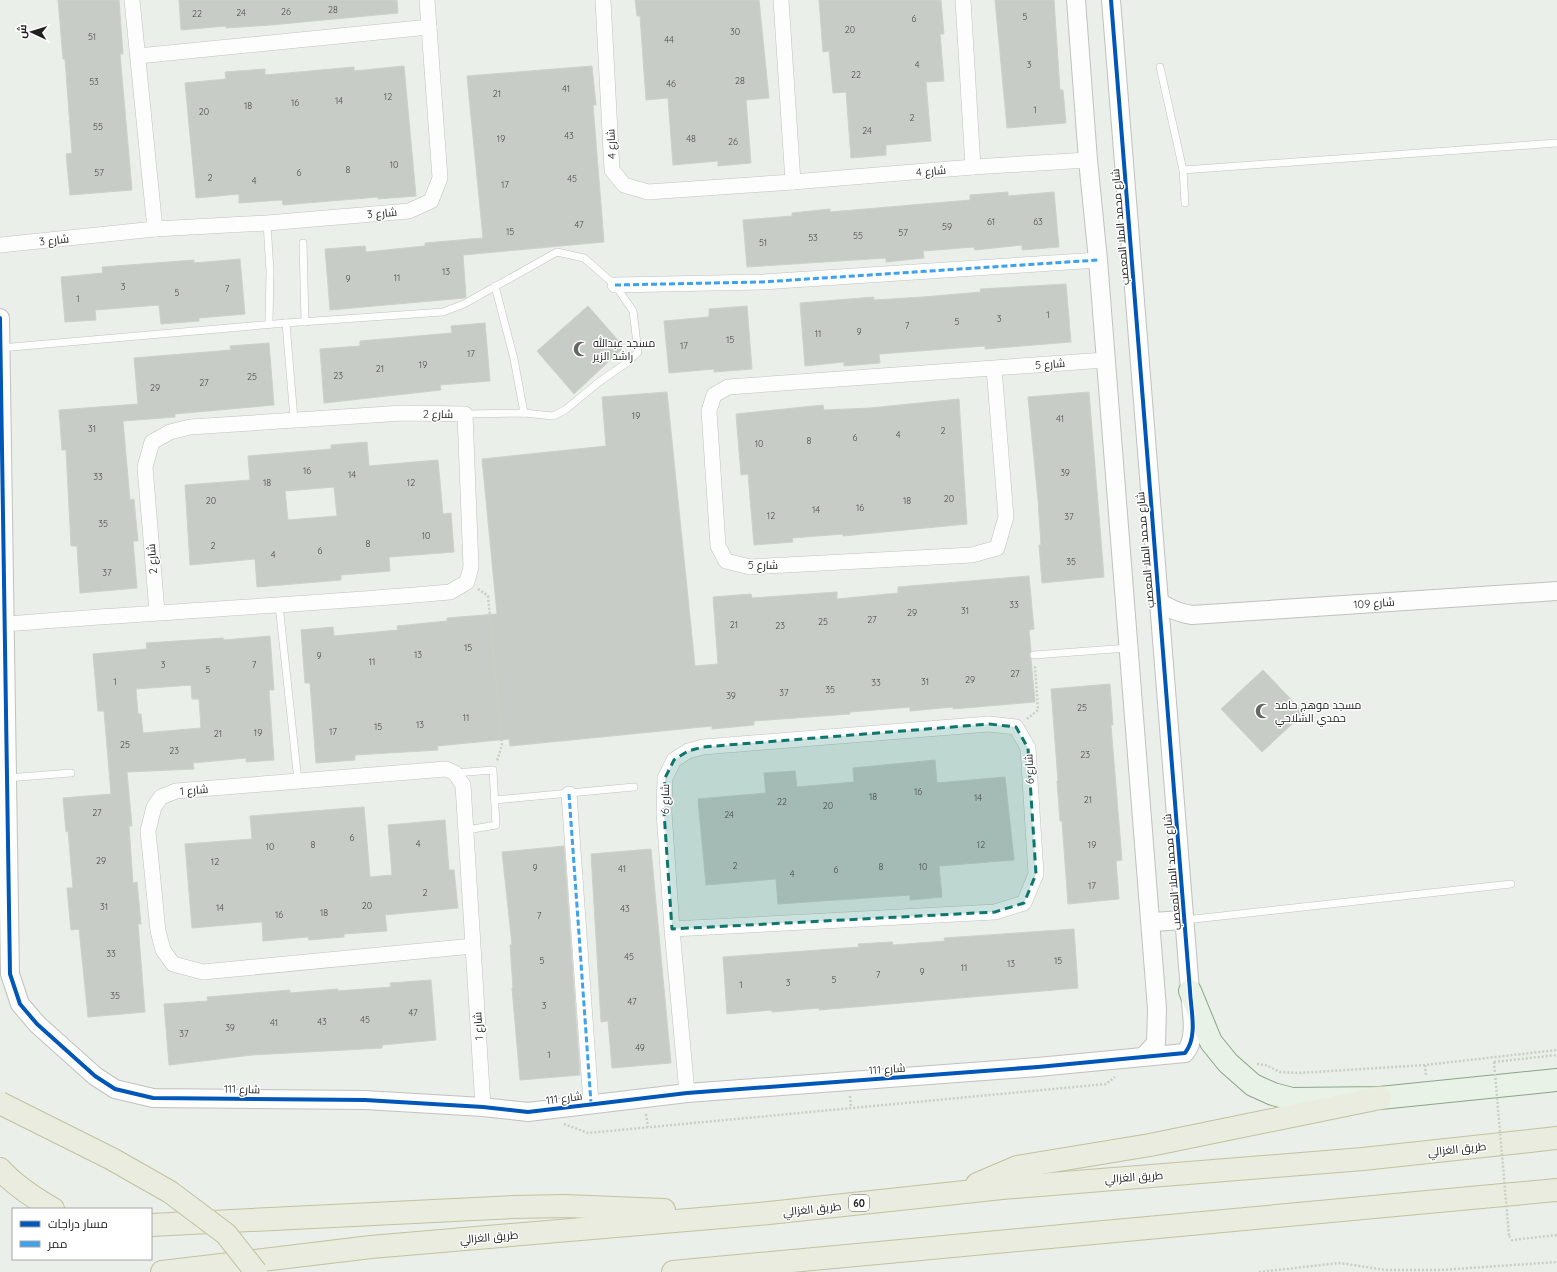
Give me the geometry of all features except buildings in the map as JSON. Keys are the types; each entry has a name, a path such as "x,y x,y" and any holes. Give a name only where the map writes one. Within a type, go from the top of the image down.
{"highway":[{"path":"956,1192 1017,1167 1150,1145 1380,1098"},
{"path":"0,1103 112,1159 170,1192 226,1234 256,1272"},
{"name":"طريق الغزالي","path":"162,1272 370,1247 769,1213 956,1192 1363,1159 1557,1138"},
{"path":"0,1169 7,1178 51,1208"},
{"path":"673,1272 908,1252 1329,1209 1557,1190"},
{"path":"152,1225 513,1207 565,1206 769,1213"},
{"path":"808,1272 908,1252"}],"main road":[{"path":"1190,991 1212,1042 1228,1063 1254,1085 1273,1094 1292,1099 1380,1098 1557,1080"}],"street":[{"path":"132,0 155,229"},
{"name":"شارع 3","path":"0,245 155,229 267,223 409,211 431,201 440,178 427,0"},
{"name":"شارع 4","path":"603,0 612,170 624,185 648,192 973,167 1088,160"},
{"path":"782,0 793,182"},
{"path":"963,0 973,167"},
{"path":"1076,0 1151,922 1157,1032 1156,1043 1143,1057"},
{"name":"شارع محمد الملا المعصب","path":"1111,0 1158,601 1185,920 1193,1037 1190,1048 1185,1053 1178,1055 1143,1057"},
{"path":"138,56 430,27"},
{"path":"615,285 762,282 1098,260"},
{"path":"0,318 7,778"},
{"name":"شارع 5","path":"994,368 1006,517 997,548 972,555 750,567 726,561 718,546 709,411 714,395 728,387 1105,360"},
{"name":"شارع 2","path":"157,612 145,467 152,442 170,432 190,427 403,413 465,414 471,567 467,582"},
{"path":"5,624 450,592 467,582"},
{"name":"شارع 109","path":"1158,601 1168,608 1192,615 1557,591"},
{"name":"شارع 109","path":"1162,639 1178,621 1192,615"},
{"name":"شارع 6","path":"672,929 995,912 1024,903 1036,874 1028,748 1016,727 989,724 702,747 688,751 674,760 665,778 664,812 672,929 687,1094"},
{"name":"شارع 1","path":"473,946 203,972 173,964 163,950 158,931 148,831 154,807 161,797 176,791 446,769 455,773 463,785 467,830 483,1107"},
{"name":"شارع 111","path":"7,778 10,974 20,1004 37,1024 95,1076 115,1089 153,1098 365,1100 483,1107 528,1112 592,1103 687,1094 1038,1067 1143,1057"},
{"path":"569,794 592,1103"},
{"path":"1151,922 1185,920"}],"lane":[{"path":"1160,67 1183,170 1186,203"},
{"path":"1183,170 1557,143"},
{"path":"267,223 270,271 269,324"},
{"path":"303,243 305,322"},
{"path":"0,348 269,324 443,312 464,304 557,252 584,258 615,285 633,311 638,352 628,362 599,382 566,410 552,416 524,413 465,414"},
{"path":"495,286 514,358 524,413"},
{"path":"286,323 294,419"},
{"path":"279,605 298,781"},
{"path":"1034,655 1129,648"},
{"path":"455,773 493,770 496,826 467,830"},
{"path":"7,778 71,773"},
{"path":"495,800 634,788"},
{"path":"1185,920 1511,884"}],"path":[{"path":"467,582 488,596 502,745 493,770"},
{"path":"1016,727 1038,710 1034,655"},
{"path":"1228,1063 1247,1066 1262,1064 1280,1072 1299,1073 1425,1065 1557,1050"},
{"path":"1557,1055 1494,1062 1509,1236 1512,1240 1557,1235"},
{"path":"1425,1065 1427,1079"},
{"path":"558,1122 588,1133 1106,1084 1118,1075"},
{"path":"1259,1272 1339,1263 1386,1270 1441,1270 1557,1262"}],"highlighted area":[{"path":"989,724 1016,727 1028,748 1036,874 1024,903 995,912 672,929 664,812 665,778 674,760 688,751 703,747"}],"marked path":[{"path":"615,285 762,282 1098,260"},
{"path":"569,794 591,1103"}],"cycle path":[{"path":"0,318 10,974 20,1004 37,1024 95,1076 115,1089 153,1098 365,1100 483,1107 528,1112 687,1093 1038,1067 1185,1053 1189,1047 1193,1032 1193,1024 1111,0"}],"place":[{"name":"مسجد عبدالله راشد الزير","path":"581,349"},
{"name":"مسجد موهج حامد حمدي الشلاحي","path":"1263,711"}]}
